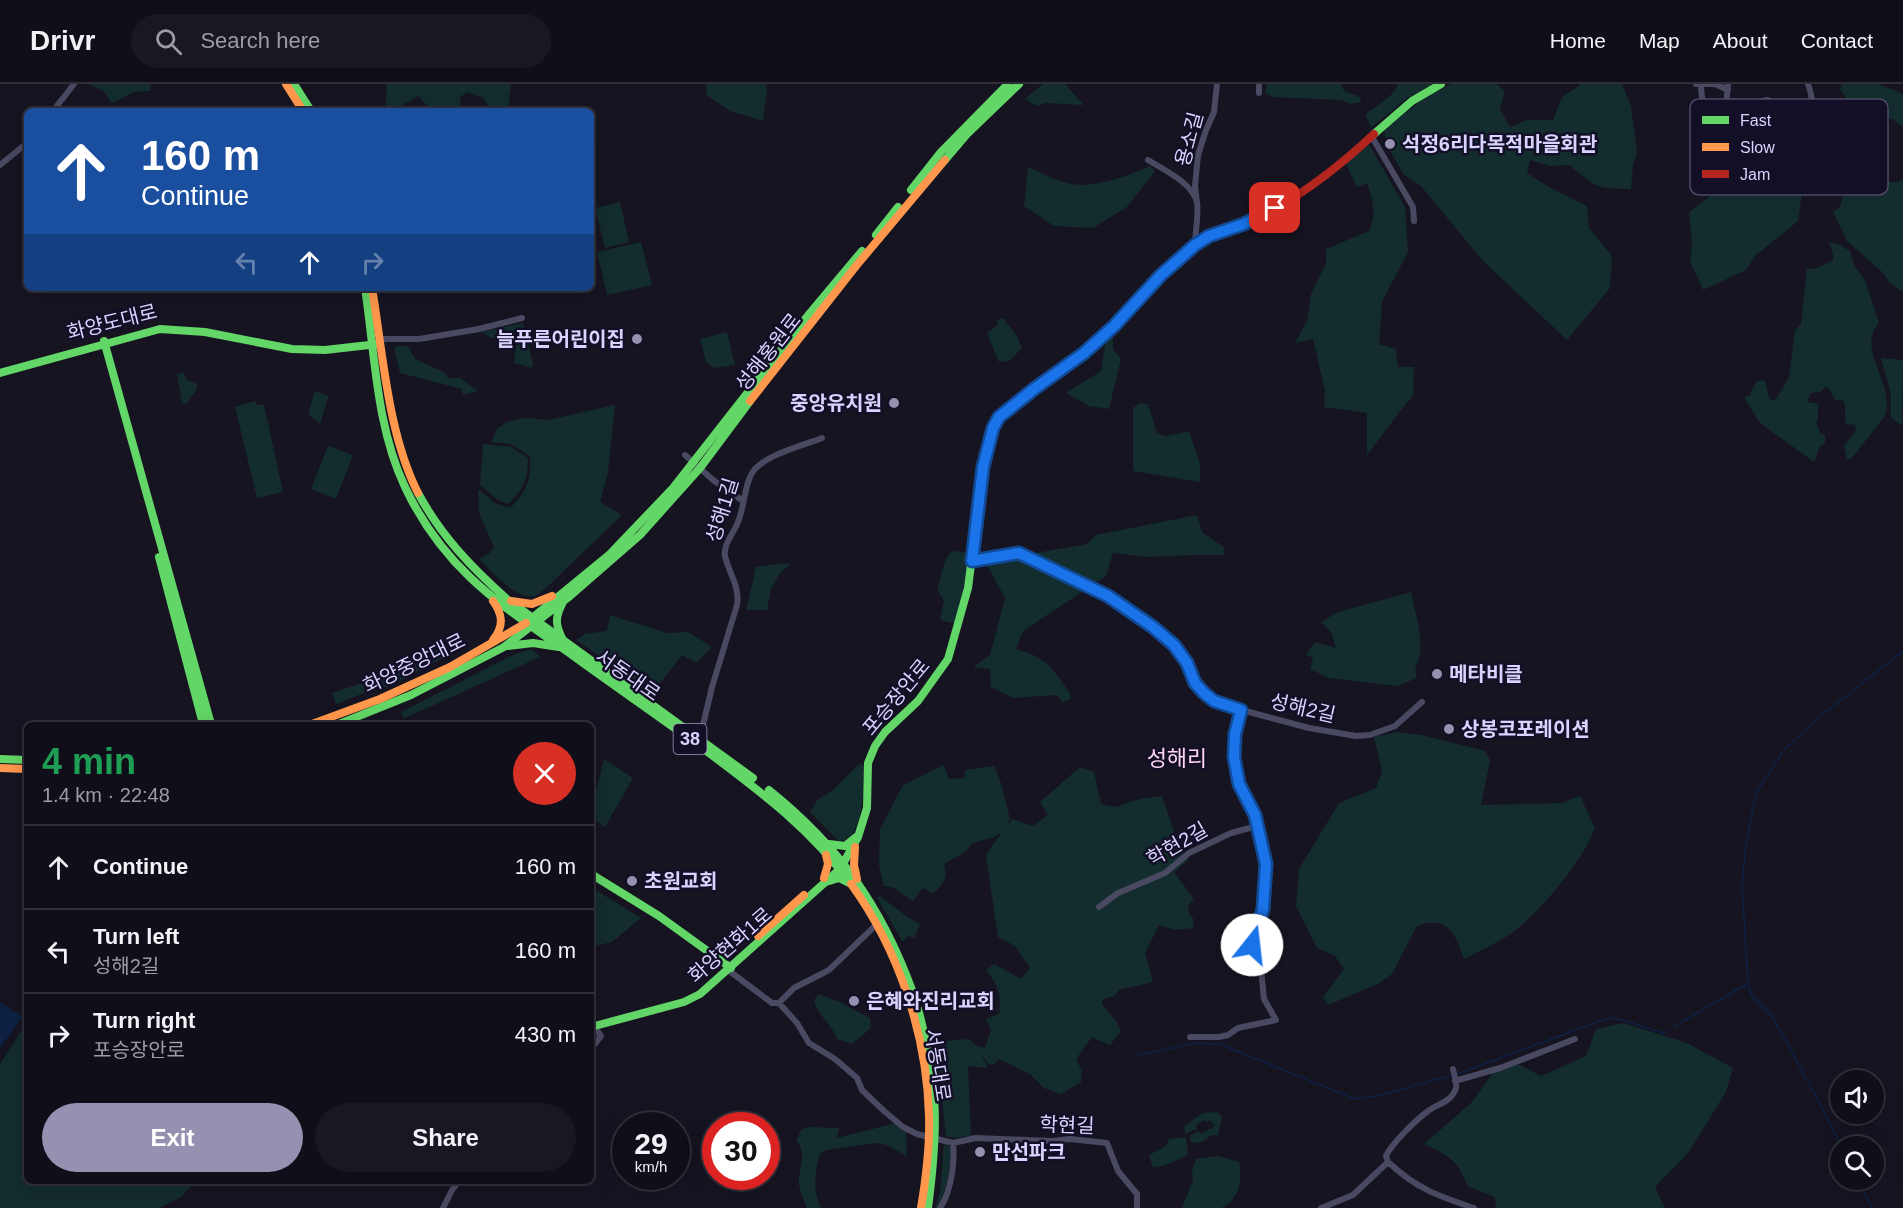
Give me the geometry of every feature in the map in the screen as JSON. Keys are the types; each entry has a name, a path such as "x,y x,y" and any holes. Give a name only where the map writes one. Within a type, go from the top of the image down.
{"main road":[{"path":"286,84 301,108"},
{"path":"294,84 308,108"},
{"name":"성해홍원로","path":"531,623 636,528 698,465 810,313 878,233 941,152 1008,84"},
{"name":"성해홍원로","path":"531,623 565,599 640,535 913,196 968,133 1019,84"},
{"name":"포승장안로","path":"854,882 858,836 867,808 868,763 872,752 885,732 918,701 948,659 965,598 972,561 983,467 993,428 999,417 1084,353 1114,326 1161,275 1195,245 1209,236 1244,224 1286,202 1317,181 1372,137 1391,117 1413,100 1441,84"},
{"name":"서동대로","path":"366,291 396,435 412,484 440,532 479,575 531,623"},
{"name":"서동대로","path":"372,291 387,435 403,482 428,529 443,550 489,596 562,645 769,797 827,847"},
{"name":"화양도대로","path":"0,371 160,329 205,332 311,346 377,342"},
{"path":"102,343 193,672 210,722"},
{"path":"505,597 524,605 535,605 583,577"},
{"path":"489,596 499,608 502,620 501,630 492,642"},
{"path":"504,647 533,643 562,645 555,618 565,599"},
{"name":"화양중앙대로","path":"317,722 380,699 450,667 492,642 531,623"},
{"name":"화양중앙대로","path":"344,722 411,695 504,647 531,623"},
{"name":"서동대로","path":"562,645 700,738 786,802 827,847 854,882 899,971 918,1034 926,1076 933,1139 921,1208"},
{"path":"193,672 203,722"},
{"path":"0,759 24,760"},
{"path":"0,768 24,769"},
{"path":"854,882 841,878 825,880 828,864 827,847 845,846 858,836"},
{"name":"포승장안로","path":"841,864 858,836"},
{"name":"화양현화1로","path":"594,1024 684,1002 699,994 841,864"},
{"path":"594,876 659,916 727,967"},
{"path":"594,881 727,967"},
{"name":"서동대로","path":"854,882 872,895 899,954 920,1017 931,1065 933,1139 928,1208"}],"street":[{"path":"57,108 74,84"},
{"name":"용소길","path":"1195,245 1197,203 1195,186 1198,155 1214,112 1217,84"},
{"path":"1259,84 1259,93"},
{"path":"1699,85 1716,84 1728,87"},
{"path":"1808,84 1812,99"},
{"path":"1372,137 1413,207 1414,220"},
{"path":"0,165 24,145"},
{"name":"용소길","path":"1148,160 1182,182 1191,191 1197,203"},
{"path":"377,342 419,339 478,329 522,318"},
{"name":"성해1길","path":"700,738 712,687 737,605 737,587 725,554 738,522 751,474 757,466 773,456 822,438"},
{"path":"685,455 743,501"},
{"name":"성해2길","path":"972,561 1019,553 1108,596 1153,627 1174,645 1187,663 1195,683 1204,693 1214,701 1241,710 1309,728 1356,736 1370,735 1395,726 1422,702"},
{"path":"1190,1037 1219,1037 1228,1035 1238,1028 1276,1020 1264,999 1260,969 1252,945 1263,909 1266,864 1255,815 1239,784 1234,757 1235,734 1241,710"},
{"name":"학현2길","path":"1099,907 1118,893 1165,873 1189,853 1231,833 1257,826"},
{"path":"727,967 772,1003 779,1003 794,988 828,970 876,925"},
{"name":"학현길","path":"779,1003 797,1023 809,1043 826,1052 857,1078 862,1090 903,1127 933,1139 953,1143 976,1138 1070,1139 1107,1143 1118,1170 1137,1194 1137,1208"},
{"path":"594,1027 601,1036 594,1046"},
{"path":"1455,1081 1500,1068 1575,1039"},
{"path":"1454,1069 1456,1088 1450,1098 1443,1105 1429,1110 1389,1150 1386,1156 1388,1162 1405,1178 1435,1195 1474,1208"},
{"path":"940,1208 946,1197 954,1161 953,1143"},
{"path":"1322,1208 1353,1195 1388,1162"},
{"path":"443,1208 457,1184"}],"green space":[{"path":"89,84 151,84 150,91 134,92 112,103 103,91"},
{"path":"387,84 511,84 508,108 489,108 483,98 466,92 460,98 461,108 430,108 418,96 398,108 385,108"},
{"path":"706,84 766,84 763,121 730,111 707,95"},
{"path":"1043,84 1065,84 1084,105 1046,103 1037,106 1025,99"},
{"path":"1267,84 1341,84 1344,91 1360,97 1361,102 1350,104 1342,100 1273,97 1265,93"},
{"path":"1398,84 1432,84 1407,98 1371,128 1365,115 1388,97"},
{"path":"1452,84 1496,84 1505,91 1500,109 1510,127 1527,120 1553,120 1562,97 1579,84 1622,84 1631,106 1637,152 1631,189 1597,185 1569,165 1551,166 1530,160 1527,173 1587,206 1589,228 1612,256 1610,288 1567,340 1482,260 1421,186 1404,175 1386,144 1384,129 1430,94"},
{"path":"1842,84 1878,84 1903,94 1903,127 1888,119 1888,99 1847,99 1840,90"},
{"path":"1369,144 1405,207 1408,252 1382,302 1379,344 1396,349 1398,367 1414,367 1413,396 1367,455 1367,413 1324,407 1325,391 1313,339 1295,343 1307,321 1311,294 1326,263 1326,249 1369,231 1373,218 1373,207 1367,183 1357,187 1345,162"},
{"path":"1150,166 1155,171 1127,207 1093,228 1054,226 1024,206 1028,167 1074,185 1090,185 1125,176"},
{"path":"1903,178 1903,292 1891,284 1882,272 1847,241 1833,212 1840,207 1843,195 1888,195 1888,182 1900,182"},
{"path":"1712,195 1802,195 1798,221 1755,256 1746,270 1703,290 1690,261 1692,245 1689,212"},
{"path":"620,202 629,242 605,248 595,208"},
{"path":"641,242 652,285 607,295 597,252"},
{"path":"1829,242 1850,251 1855,267 1865,280 1879,323 1873,333 1871,344 1887,404 1885,416 1852,458 1847,460 1844,446 1856,430 1855,425 1846,424 1844,401 1835,400 1827,386 1820,392 1811,393 1807,402 1818,404 1816,423 1821,434 1825,435 1825,443 1820,446 1814,462 1760,423 1744,397 1749,396 1757,381 1764,380 1771,401 1776,399 1789,377 1795,330 1801,324 1807,268 1815,269 1833,260"},
{"path":"1003,318 1017,336 1022,348 1009,361 999,362 987,333 998,325 997,320"},
{"path":"523,323 532,368 514,363 517,342 491,338 482,332"},
{"path":"727,332 735,365 714,368 706,362 700,339"},
{"path":"1113,334 1113,349 1121,359 1109,409 1089,406 1066,393 1101,371 1106,340"},
{"path":"408,346 415,359 444,372 448,378 460,378 478,391 463,395 462,389 400,373 394,348"},
{"path":"1881,358 1903,360 1902,426 1891,418 1891,394"},
{"path":"184,373 187,380 197,384 197,389 186,404 182,403 177,374"},
{"path":"315,391 327,395 328,398 320,424 308,414"},
{"path":"255,401 257,405 264,405 283,492 257,498 235,407"},
{"path":"1140,403 1148,404 1157,433 1166,436 1189,431 1200,464 1200,482 1133,471 1133,408"},
{"path":"615,405 608,473 600,502 622,515 545,589 535,596 519,593 504,583 479,559 490,553 494,547 479,513 478,489 495,503 510,508 524,491 530,472 530,456 510,444 491,442 498,428 507,422 526,418 548,420"},
{"path":"483,444 511,447 528,458 524,483 508,504 498,500 480,485"},
{"path":"328,446 353,455 336,499 311,489"},
{"path":"1197,515 1202,532 1225,548 1223,555 1148,557 1113,553 1106,576 1023,631 1016,649 1035,656 1048,665 1070,693 1071,699 1062,702 1057,695 1013,698 991,687 990,669 973,667 990,655 1005,598 985,562 1087,544 1096,535"},
{"path":"952,551 971,553 956,624 940,620 944,601 937,589 944,564"},
{"path":"791,564 780,573 771,589 767,610 746,610 756,567"},
{"path":"1411,592 1420,641 1415,669 1417,678 1397,686 1329,678 1310,669 1313,658 1306,655 1315,642 1336,648 1331,632 1321,622 1338,612"},
{"path":"610,615 667,633 688,632 712,647 696,663 682,655 662,681 649,690 576,640 585,634 607,631"},
{"path":"453,641 460,647 454,652 390,686 372,690 336,704 332,693 392,673"},
{"path":"532,649 540,657 403,719 401,712 515,654"},
{"path":"1396,732 1421,735 1485,751 1490,760 1481,805 1561,803 1580,796 1595,828 1581,856 1546,901 1509,935 1464,959 1454,934 1449,929 1436,923 1417,926 1392,974 1378,984 1328,1005 1323,997 1344,969 1335,956 1317,948 1296,906 1299,869 1339,803 1376,788 1382,771 1374,737"},
{"path":"604,759 633,778 605,827 594,820 594,793"},
{"path":"859,764 864,765 864,773 863,797 858,823 847,839 839,841 810,812 817,800 832,791"},
{"path":"944,765 949,779 965,778 965,770 994,766 1010,819 1007,825 1012,819 1033,826 1048,815 1040,802 1080,767 1094,772 1101,804 1115,807 1140,799 1162,796 1179,846 1189,860 1174,872 1194,899 1188,905 1189,913 1194,920 1193,928 1175,930 1159,925 1145,953 1153,982 1119,990 1115,996 1103,999 1102,1004 1121,1031 1110,1045 1092,1037 1076,1059 1082,1071 1081,1082 1061,1094 1044,1088 1030,1074 999,1059 993,1065 988,1064 980,1051 988,1068 968,1066 971,1136 953,1138 946,1136 936,1045 946,1041 969,1039 977,1046 985,1048 991,1030 986,1019 999,1014 1000,1001 994,981 986,970 994,964 1021,979 1030,968 1015,946 998,937 986,855 1001,833 973,843 964,853 944,864 946,873 944,880 933,894 923,888 913,901 894,888 884,886 879,866 880,829 903,785"},
{"path":"594,889 641,918 612,942 594,946"},
{"path":"880,896 920,924 914,938 908,936 903,942 877,898"},
{"path":"819,994 870,1018 871,1028 852,1044 837,1039 816,1006 814,1000"},
{"path":"1623,1023 1687,1043 1733,1068 1726,1092 1688,1153 1655,1187 1665,1208 1496,1208 1495,1197 1467,1186 1460,1170 1451,1159 1424,1144 1472,1102 1494,1071 1518,1064 1541,1076 1586,1056 1596,1029"},
{"path":"24,1027 24,1184 193,1184 181,1197 160,1208 0,1208 0,1064"},
{"path":"1217,1112 1222,1117 1218,1136 1208,1137 1198,1143 1191,1142 1190,1136 1198,1131 1201,1134 1215,1126 1210,1120 1206,1123 1204,1120 1196,1125 1197,1129 1185,1134 1184,1126 1203,1113"},
{"path":"896,1123 906,1132 907,1156 887,1145 876,1143 827,1150 820,1154 816,1174 815,1188 821,1208 807,1208 799,1184 802,1156 800,1145 796,1141 801,1130 807,1127 839,1128 837,1138"},
{"path":"1186,1137 1188,1155 1153,1168 1149,1155 1166,1146 1169,1139"},
{"path":"944,1144 951,1147 949,1171 941,1201 938,1208 935,1208 940,1192"},
{"path":"1218,1156 1239,1162 1240,1182 1236,1195 1221,1208 1182,1208 1193,1180 1192,1170 1196,1159"}],"water":[{"path":"0,1002 22,1017 0,1048"}],"waterway":[{"path":"1675,1026 1748,983 1742,886 1746,843 1756,793 1784,750 1817,719 1903,651"},
{"path":"1748,984 1752,996 1771,1015 1783,1035 1837,1136"},
{"path":"1457,1074 1608,1018 1623,1020 1663,1033 1667,1031"},
{"path":"1139,1055 1196,1043 1219,1044 1355,1099 1381,1095 1453,1075"},
{"path":"1863,1190 1872,1208"}],"traffic: fast":[{"path":"294,84 309,108"},
{"path":"911,190 941,152 1008,84"},
{"path":"945,160 968,133 1019,84"},
{"path":"1374,134 1412,101 1441,84"},
{"path":"876,235 898,207"},
{"path":"532,618 610,554 673,488 810,313 862,251"},
{"path":"365,291 382,415 395,464 420,516 456,563 498,602 705,750 765,796 818,845 851,884"},
{"path":"0,373 160,329 205,332 292,349 325,350 378,344"},
{"path":"104,341 210,722"},
{"path":"344,722 411,695 504,647 570,596 640,535 700,468 750,401"},
{"path":"418,493 458,551 508,600 753,778"},
{"path":"594,1026 684,1002 700,994 840,869 858,837 867,808 868,763 875,746 885,732 918,701 948,659 968,588 978,510"},
{"path":"159,557 202,722"},
{"path":"562,604 557,623 564,642"},
{"path":"507,646 533,643 559,647"},
{"path":"0,759 24,760"},
{"path":"769,790 817,833 855,880 886,931 912,990"},
{"path":"829,844 845,846 856,837"},
{"path":"594,876 659,916 731,968"},
{"path":"826,882 839,878 849,883"},
{"path":"918,1009 930,1061 935,1108 934,1155 928,1208"}],"traffic: slow":[{"path":"286,84 301,108"},
{"path":"750,401 856,266 945,160"},
{"path":"372,291 393,420 408,470 418,493"},
{"path":"978,510 988,443 999,417 1102,337 1147,291"},
{"path":"511,601 532,604 552,596"},
{"path":"493,601 501,620 499,630 493,640"},
{"path":"317,722 380,699 450,667 526,623"},
{"path":"0,768 24,769"},
{"path":"855,847 854,865 857,879"},
{"path":"824,878 828,864 826,855"},
{"path":"851,884 868,910 896,965 907,994 923,1055 929,1128 921,1208"},
{"path":"758,936 804,895"}],"traffic: jam":[{"path":"1147,291 1196,244 1267,213 1302,192 1351,155 1374,134"}],"place":[{"name":"석정6리다목적마을회관","path":"1390,144"},
{"name":"늘푸른어린이집","path":"637,339"},
{"name":"중앙유치원","path":"894,403"},
{"name":"메타비클","path":"1437,674"},
{"name":"상봉코포레이션","path":"1449,729"},
{"name":"초원교회","path":"632,881"},
{"name":"은혜와진리교회","path":"854,1001"},
{"name":"만선파크","path":"980,1152"}],"district":[{"name":"성해리","path":"1177,758"}],"route":[{"path":"1252,945 1263,909 1266,864 1255,815 1239,784 1234,757 1235,734 1241,710 1214,701 1204,693 1195,683 1187,663 1174,645 1153,627 1108,596 1019,553 972,561 983,467 988,443 999,417 1084,353 1114,326 1161,275 1195,245 1209,236 1244,224 1275,208"}]}
